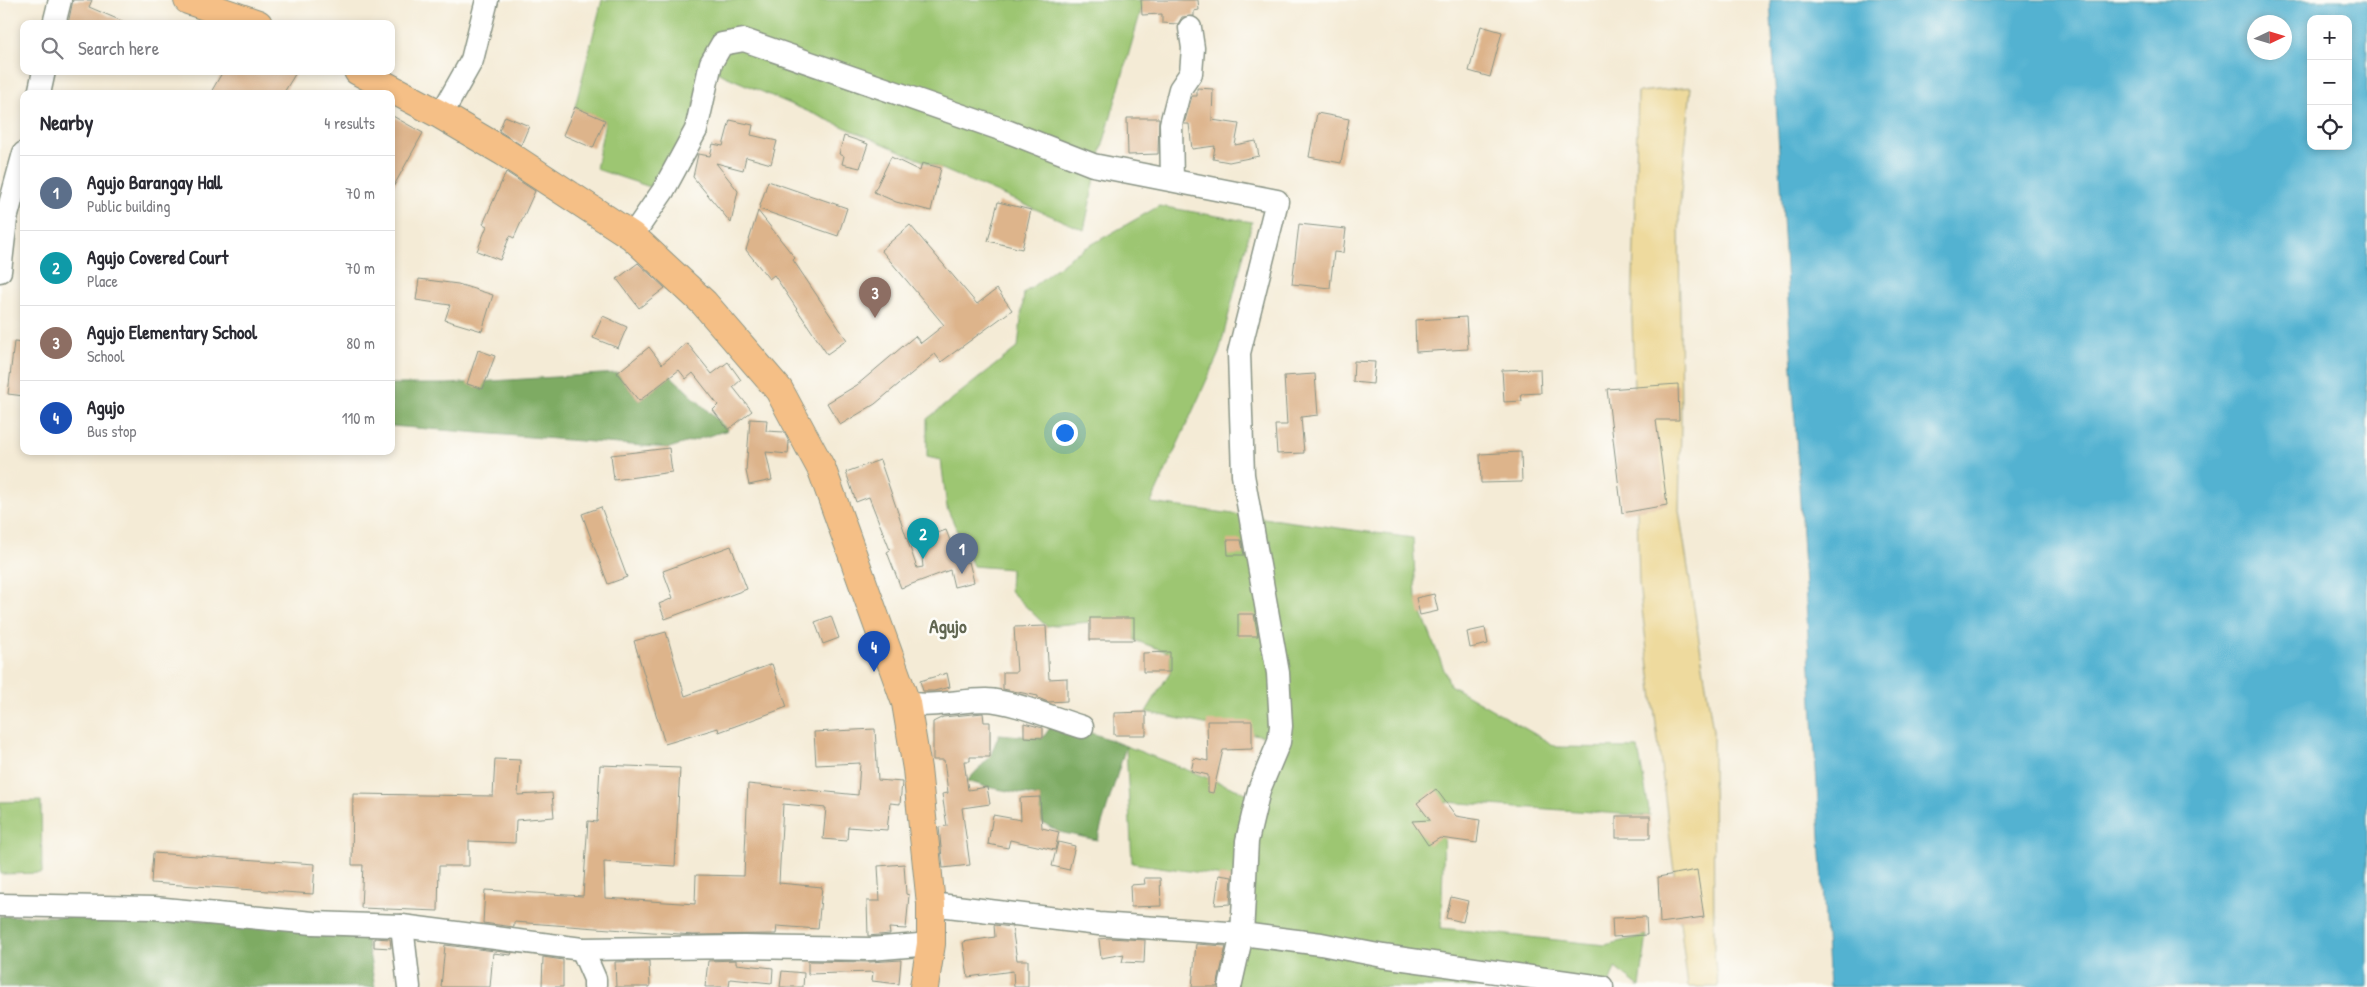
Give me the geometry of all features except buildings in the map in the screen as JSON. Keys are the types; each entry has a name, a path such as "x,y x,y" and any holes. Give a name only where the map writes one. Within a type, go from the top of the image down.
{"main road":[{"path":"188,0 246,20"},
{"path":"366,75 394,90"},
{"path":"395,91 504,152 632,236 704,303 779,390 822,470 906,703 917,769 931,904 930,944 924,987"}],"street":[{"path":"55,20 60,0"},
{"path":"441,115 472,60 487,0"},
{"path":"1172,180 1171,124 1180,89 1191,73 1193,48 1190,28"},
{"path":"632,236 663,191 696,130 711,63 722,44 744,40 1009,132 1093,166 1277,201 1240,353 1243,475 1278,673 1281,726 1279,742 1259,790 1247,841 1242,934 1230,987"},
{"path":"40,90 43,75"},
{"path":"0,272 6,219 20,168"},
{"path":"906,703 924,706 987,700 1007,704 1082,727"},
{"path":"931,904 1098,924 1242,934 1321,944 1383,956 1602,987"},
{"path":"0,905 154,908 304,922 402,926 582,949 744,947 870,949 930,944"},
{"path":"402,926 409,987"},
{"path":"582,949 595,979 595,987"}],"green space":[{"path":"602,0 1144,0 1100,155 1084,230 702,66 690,129 656,189 596,169 605,121 575,107"},
{"path":"1159,206 1252,222 1219,353 1151,503 1413,538 1416,598 1450,685 1557,747 1638,748 1650,816 1445,802 1441,928 1605,945 1647,935 1640,987 1615,968 1608,987 1227,987 1273,738 1146,712 1170,672 1170,653 1134,640 1133,618 1046,626 1010,591 1011,569 973,566 947,508 941,460 927,457 927,419 1018,347 1024,293 1075,254"},
{"path":"617,373 639,401 671,376 728,430 669,448 395,426 395,384 447,384"},
{"path":"1056,719 1126,746 1097,840 1059,832 1042,822 1040,797 987,787 967,781 990,757 999,734 1043,738"},
{"path":"1126,746 1251,795 1237,878 1132,863"},
{"path":"41,801 42,873 0,874 0,802"},
{"path":"0,916 146,917 365,930 375,987 0,987"}],"sand":[{"path":"1691,87 1679,213 1681,426 1679,510 1713,731 1714,953 1718,987 1688,987 1639,584 1632,318 1638,92"}],"water":[{"path":"1770,0 2367,0 2367,987 1829,987"}],"place":[{"name":"Agujo Elementary School","path":"875,318"},
{"name":"Agujo Covered Court","path":"923,559"},
{"name":"Agujo Barangay Hall","path":"962,574"},
{"name":"Agujo","path":"874,672"}],"district":[{"name":"Agujo","path":"948,626"}]}
